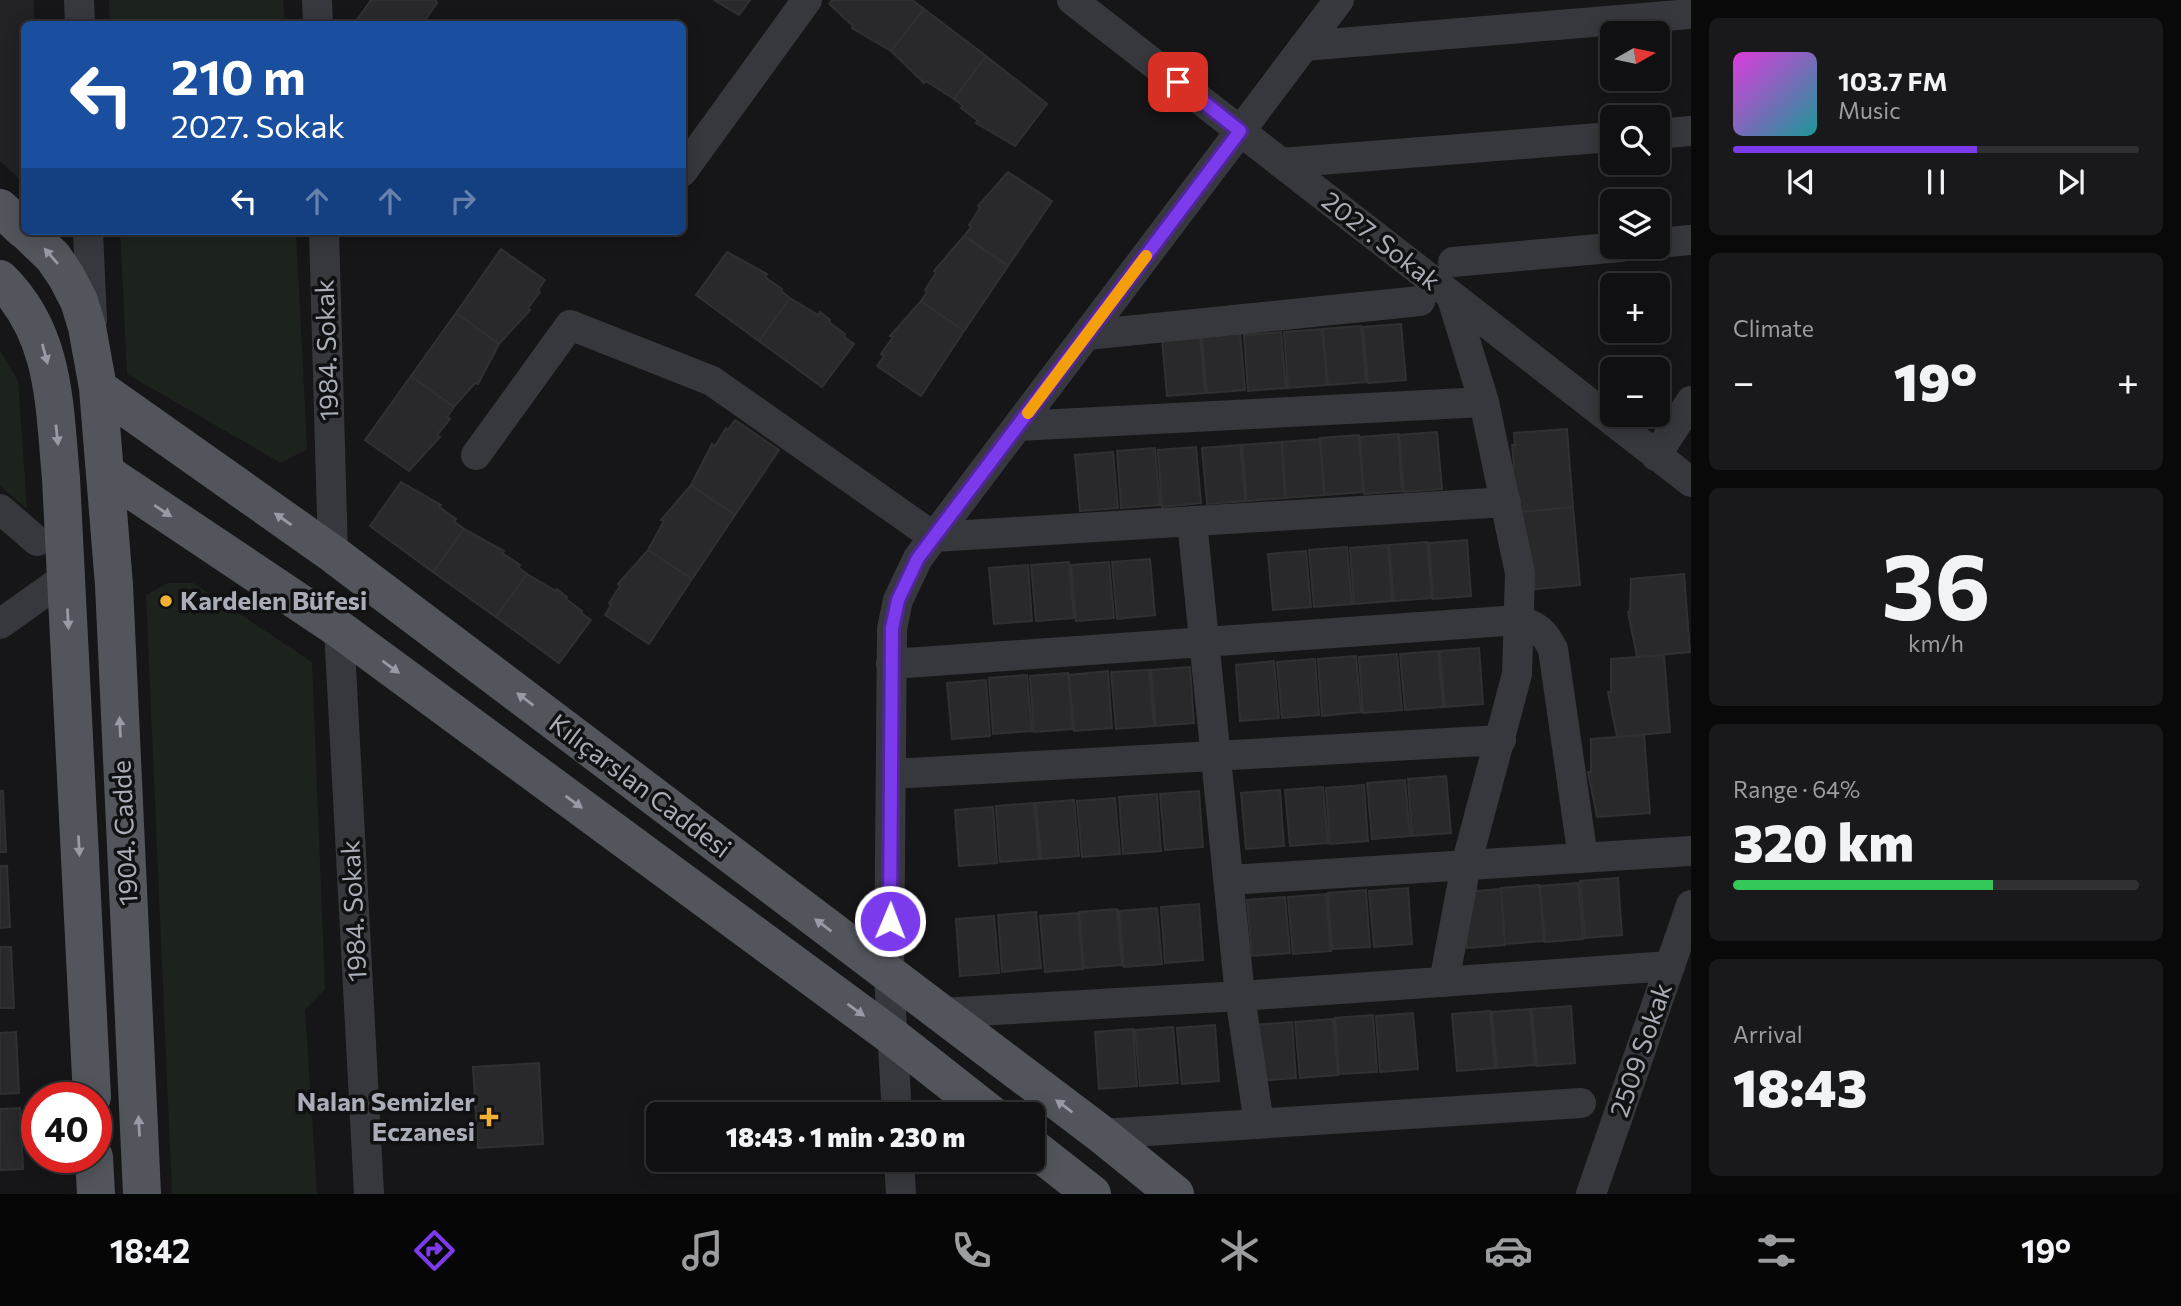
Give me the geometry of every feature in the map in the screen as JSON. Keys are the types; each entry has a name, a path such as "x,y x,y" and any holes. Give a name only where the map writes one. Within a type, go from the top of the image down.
{"main road":[{"name":"1904. Cadde","path":"0,208 21,226"},
{"name":"1904. Cadde","path":"30,235 53,257 79,301 96,373 114,598 142,1194"},
{"name":"1904. Cadde","path":"0,279 33,323 46,356 52,391 61,478 91,1082"},
{"path":"52,391 96,373"},
{"name":"Kılıçarslan Caddesi","path":"96,373 1101,1134 1175,1194"},
{"path":"61,478 106,473"},
{"name":"Kılıçarslan Caddesi","path":"106,473 339,629 893,1037 976,1102"},
{"path":"1045,1157 1092,1194"},
{"path":"95,1173 96,1194"}],"street":[{"path":"79,0 80,21"},
{"path":"317,0 318,21"},
{"path":"686,166 807,0"},
{"path":"896,1102 889,976 891,664 892,628 898,600 909,574 934,537 1339,0"},
{"name":"2027. Sokak","path":"1091,6 1240,131 1691,482"},
{"path":"1304,46 1691,14"},
{"path":"1670,133 1691,131"},
{"path":"1281,163 1600,138"},
{"path":"88,235 96,373"},
{"name":"1984. Sokak","path":"324,235 333,554"},
{"path":"1670,242 1691,240"},
{"path":"1453,262 1600,249"},
{"path":"1444,982 1466,865 1517,674 1520,573 1484,402 1451,295"},
{"path":"1087,335 1420,301"},
{"path":"476,455 570,326 712,381 934,537 1506,502"},
{"path":"1656,456 1691,401"},
{"path":"1018,426 1484,402"},
{"path":"0,509 37,541"},
{"path":"1192,522 1240,996 1259,1124"},
{"path":"0,624 66,577"},
{"path":"891,664 1519,621 1536,626 1545,634 1553,649 1583,858"},
{"name":"1984. Sokak","path":"339,629 369,1194"},
{"path":"891,774 1501,740"},
{"path":"1229,880 1691,851"},
{"name":"2509 Sokak","path":"1591,1194 1691,905"},
{"path":"941,1013 1670,967"},
{"path":"1101,1134 1581,1103"},
{"path":"900,1172 901,1194"}],"shaded area":[{"path":"0,0 34,0 34,21 21,21 21,180 0,161"},
{"path":"109,0 283,0 285,21 110,21"},
{"path":"120,235 296,235 307,449 281,463 127,374"},
{"path":"0,350 18,381 27,509 0,486"},
{"path":"168,583 193,583 312,662 325,989 305,1010 317,1194 172,1194 146,595"}],"building":[{"path":"371,0 436,0 437,3 426,21 356,21"},
{"path":"714,0 750,0 739,15"},
{"path":"832,0 912,0 924,9 891,51 852,28 853,26 829,4"},
{"path":"924,9 986,56 954,99 926,81 924,83 891,51"},
{"path":"986,56 1047,104 1015,146 976,123 978,121 954,99"},
{"path":"1008,172 1052,201 1008,266 964,236 980,208 978,206"},
{"path":"964,236 1008,266 964,331 921,301 936,273 934,271"},
{"path":"501,249 545,280 528,308 530,310 499,344 456,313"},
{"path":"727,252 767,274 765,277 790,298 759,341 696,295"},
{"path":"790,298 818,315 820,312 854,344 822,387 759,341"},
{"path":"921,301 964,331 921,396 877,366 884,356 881,354 893,337 890,336"},
{"path":"456,313 499,344 478,384 475,383 454,407 411,376"},
{"path":"1401,324 1406,380 1368,383 1363,327"},
{"path":"1361,326 1366,382 1328,385 1323,329"},
{"path":"1322,329 1327,385 1288,388 1284,332"},
{"path":"1281,332 1286,388 1248,391 1244,335"},
{"path":"1240,333 1245,390 1207,393 1202,336"},
{"path":"1200,336 1205,393 1167,396 1162,339"},
{"path":"411,376 454,407 447,417 450,419 437,435 440,437 409,471 365,440"},
{"path":"735,420 779,450 735,515 691,485 712,444 715,446 726,428 728,430"},
{"path":"1567,429 1573,507 1521,512 1511,466 1514,466 1514,433"},
{"path":"1437,432 1442,489 1404,492 1399,435"},
{"path":"1398,434 1402,491 1364,494 1360,437"},
{"path":"1359,435 1363,492 1325,495 1320,438"},
{"path":"1320,439 1324,495 1286,498 1282,442"},
{"path":"1281,442 1285,498 1247,501 1242,445"},
{"path":"1240,445 1245,501 1207,504 1202,448"},
{"path":"1196,447 1201,503 1162,507 1158,450"},
{"path":"1155,448 1160,505 1121,508 1117,451"},
{"path":"1113,452 1118,508 1080,511 1075,455"},
{"path":"401,482 441,505 439,507 456,519 454,521 464,529 433,572 370,526"},
{"path":"691,485 735,515 692,579 648,550 664,521 661,520"},
{"path":"1573,507 1580,585 1527,590 1521,512"},
{"path":"464,529 504,551 502,553 520,565 518,567 527,574 496,617 433,572"},
{"path":"1467,540 1471,596 1433,599 1429,543"},
{"path":"1427,542 1432,598 1394,601 1389,545"},
{"path":"1388,545 1392,601 1354,604 1350,548"},
{"path":"1347,547 1352,604 1314,607 1309,550"},
{"path":"648,550 692,579 649,644 605,615 620,586 618,584"},
{"path":"1306,551 1311,607 1273,610 1268,554"},
{"path":"1150,559 1155,615 1117,619 1112,562"},
{"path":"1069,562 1074,618 1036,621 1031,565"},
{"path":"1109,562 1114,618 1076,621 1071,565"},
{"path":"1028,565 1032,621 994,624 989,568"},
{"path":"527,574 556,591 557,589 591,620 559,663 496,617"},
{"path":"1684,574 1690,652 1637,657 1628,612 1631,579"},
{"path":"1479,648 1483,704 1445,707 1440,651"},
{"path":"1438,651 1443,707 1405,710 1400,654"},
{"path":"1397,654 1402,710 1363,713 1359,657"},
{"path":"1664,655 1670,732 1617,737 1608,692 1611,692 1611,659"},
{"path":"1356,656 1361,712 1322,716 1318,659"},
{"path":"1315,659 1319,715 1282,718 1277,662"},
{"path":"1274,661 1279,718 1240,721 1236,665"},
{"path":"1190,667 1194,723 1156,726 1151,670"},
{"path":"1149,670 1154,726 1116,729 1111,672"},
{"path":"1108,671 1112,728 1074,731 1069,675"},
{"path":"1068,673 1073,729 1034,732 1030,676"},
{"path":"1027,675 1032,731 993,734 989,678"},
{"path":"986,680 990,736 952,739 947,683"},
{"path":"1644,735 1650,813 1597,817 1588,772 1591,772 1591,739"},
{"path":"1446,776 1451,833 1412,836 1408,779"},
{"path":"1405,780 1410,836 1372,839 1367,783"},
{"path":"1364,785 1368,841 1330,844 1326,788"},
{"path":"1323,787 1328,843 1290,846 1285,790"},
{"path":"1280,790 1284,846 1246,849 1241,793"},
{"path":"0,791 3,791 6,852 0,852"},
{"path":"1199,791 1203,847 1165,850 1160,794"},
{"path":"1157,794 1161,851 1123,854 1119,797"},
{"path":"1115,798 1120,854 1082,857 1077,801"},
{"path":"1074,800 1079,856 1041,859 1036,803"},
{"path":"1034,803 1039,859 1000,862 996,806"},
{"path":"993,807 997,863 959,866 955,810"},
{"path":"0,866 7,866 10,927 0,928"},
{"path":"1618,878 1622,935 1585,938 1580,881"},
{"path":"1578,883 1583,939 1545,942 1540,886"},
{"path":"1539,885 1544,941 1505,944 1501,888"},
{"path":"1408,888 1412,944 1374,947 1369,891"},
{"path":"1501,889 1505,945 1467,948 1463,892"},
{"path":"1366,890 1370,947 1332,949 1328,893"},
{"path":"1326,894 1331,951 1293,954 1288,897"},
{"path":"1285,897 1290,953 1252,956 1247,900"},
{"path":"1199,904 1203,960 1165,963 1161,907"},
{"path":"1157,908 1162,964 1124,967 1119,911"},
{"path":"1117,909 1122,965 1084,968 1079,912"},
{"path":"1036,912 1041,968 1002,972 998,915"},
{"path":"1078,913 1083,969 1045,972 1040,916"},
{"path":"994,916 999,973 960,976 956,919"},
{"path":"0,947 11,947 14,1008 0,1008"},
{"path":"1571,1006 1575,1063 1537,1066 1532,1009"},
{"path":"1530,1009 1535,1065 1497,1068 1492,1012"},
{"path":"1490,1011 1495,1068 1457,1071 1452,1014"},
{"path":"1413,1013 1418,1069 1380,1072 1376,1016"},
{"path":"1373,1015 1377,1072 1339,1074 1335,1018"},
{"path":"1333,1019 1338,1075 1300,1078 1295,1022"},
{"path":"1292,1022 1296,1078 1258,1081 1253,1025"},
{"path":"1215,1025 1219,1081 1182,1084 1177,1028"},
{"path":"1173,1027 1178,1083 1140,1086 1135,1030"},
{"path":"1133,1029 1137,1086 1099,1089 1095,1032"},
{"path":"16,1032 19,1093 0,1094 0,1033"},
{"path":"539,1063 543,1144 478,1148 473,1067"},
{"path":"20,1108 21,1169 0,1170 0,1109"}],"slow traffic":[{"path":"1028,413 1146,256"}],"place":[{"name":"Kardelen Büfesi","path":"166,601"},
{"name":"Nalan Semizler Eczanesi","path":"489,1117"}],"route":[{"path":"890,921 892,628 898,600 918,558 1240,131 1178,82"}]}
